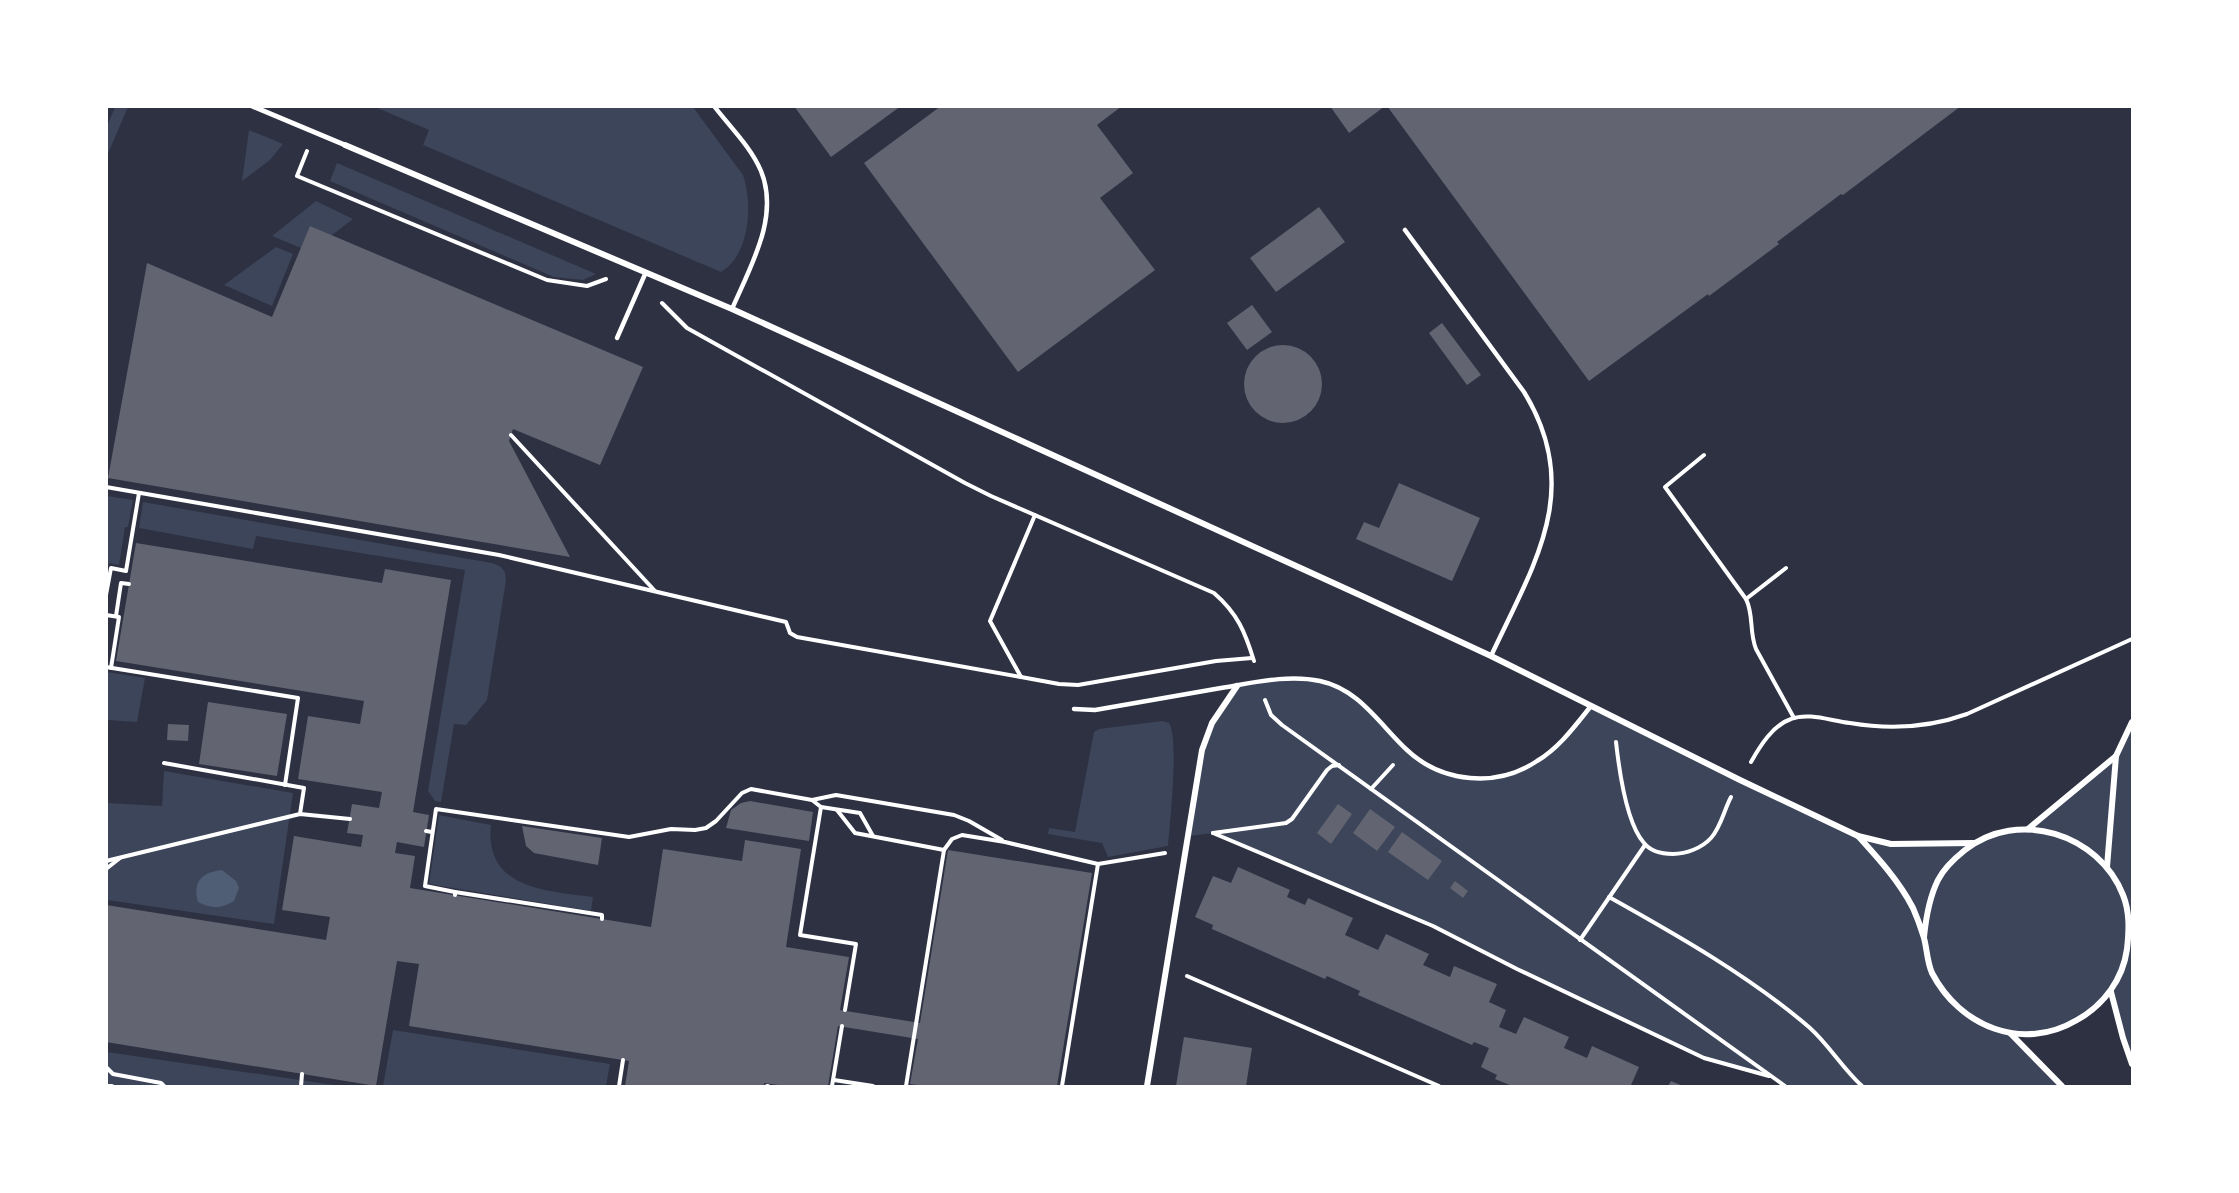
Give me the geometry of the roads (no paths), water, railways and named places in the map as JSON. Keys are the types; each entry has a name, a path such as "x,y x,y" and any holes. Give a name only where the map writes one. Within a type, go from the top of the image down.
{"street":[{"path":"252,106 732,309 1491,656 1858,836 1891,844 1974,843"},
{"path":"1147,1086 1204,744 1212,723 1237,686"},
{"path":"2107,867 2116,756 2133,722"},
{"path":"2028,829 2116,756"},
{"path":"1858,836 1899,885 1913,908 1924,937 1931,971 1950,1000 1977,1022 2010,1033 2038,1034 2066,1027 2091,1012 2111,992 2125,962 2130,929 2123,896 2107,867 2085,846 2057,833 2028,829 2000,832 1974,843 1954,859 1939,879 1928,906 1924,937"},
{"path":"2111,992 2123,1038 2133,1064"},
{"path":"2010,1033 2062,1086"}],"lane":[{"path":"714,106 753,158 766,187 767,202 763,234 732,309"},
{"path":"1405,230 1524,392 1540,419 1550,452 1552,490 1545,535 1491,656"},
{"path":"617,338 646,272"},
{"path":"1074,709 1095,710 1260,682 1304,679 1336,686 1363,703 1419,760 1446,774 1477,779 1509,774 1538,761 1572,730 1591,706"}]}
